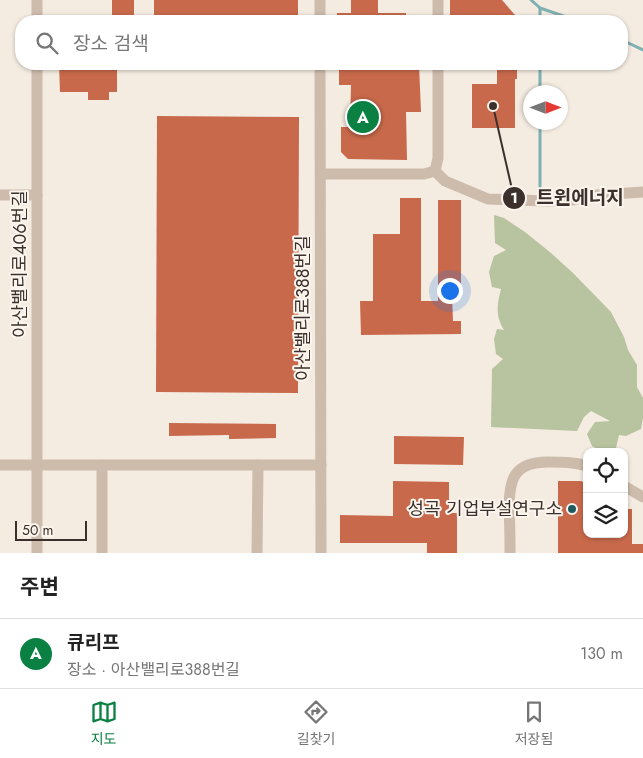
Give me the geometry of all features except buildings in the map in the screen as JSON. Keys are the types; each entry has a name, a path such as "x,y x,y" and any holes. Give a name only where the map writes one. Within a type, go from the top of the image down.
{"street":[{"path":"37,0 37,15"},
{"path":"320,0 320,15"},
{"path":"438,0 438,15"},
{"name":"아산밸리로406번길","path":"37,70 37,553"},
{"name":"아산밸리로388번길","path":"320,70 321,553"},
{"path":"435,171 438,158 438,70"},
{"path":"321,174 424,174 435,171"},
{"path":"435,171 445,181 488,200 572,200 597,195 643,192"},
{"path":"0,195 37,195"},
{"path":"510,553 509,491 516,473 530,463 564,462 583,465"},
{"path":"0,465 321,465"},
{"path":"102,465 102,553"},
{"path":"257,553 258,465"},
{"path":"628,488 643,497"}],"green space":[{"path":"494,215 504,218 525,232 551,253 611,312 637,365 637,387 643,398 641,429 626,436 619,435 616,448 596,448 592,446 587,434 595,422 610,421 591,411 584,417 577,431 491,427 492,369 503,359 496,354 494,339 497,329 504,330 499,320 498,310 501,289 492,287 489,272 494,256 506,250 495,243"}],"waterway":[{"path":"531,0 540,8 560,15"},
{"path":"540,8 540,15"},
{"path":"628,43 643,50"},
{"path":"540,70 540,85"},
{"path":"540,130 540,196"}],"place":[{"name":"트윈에너지","path":"493,106"},
{"name":"큐리프","path":"363,117"},
{"name":"성곡 기업부설연구소","path":"572,509"}]}
